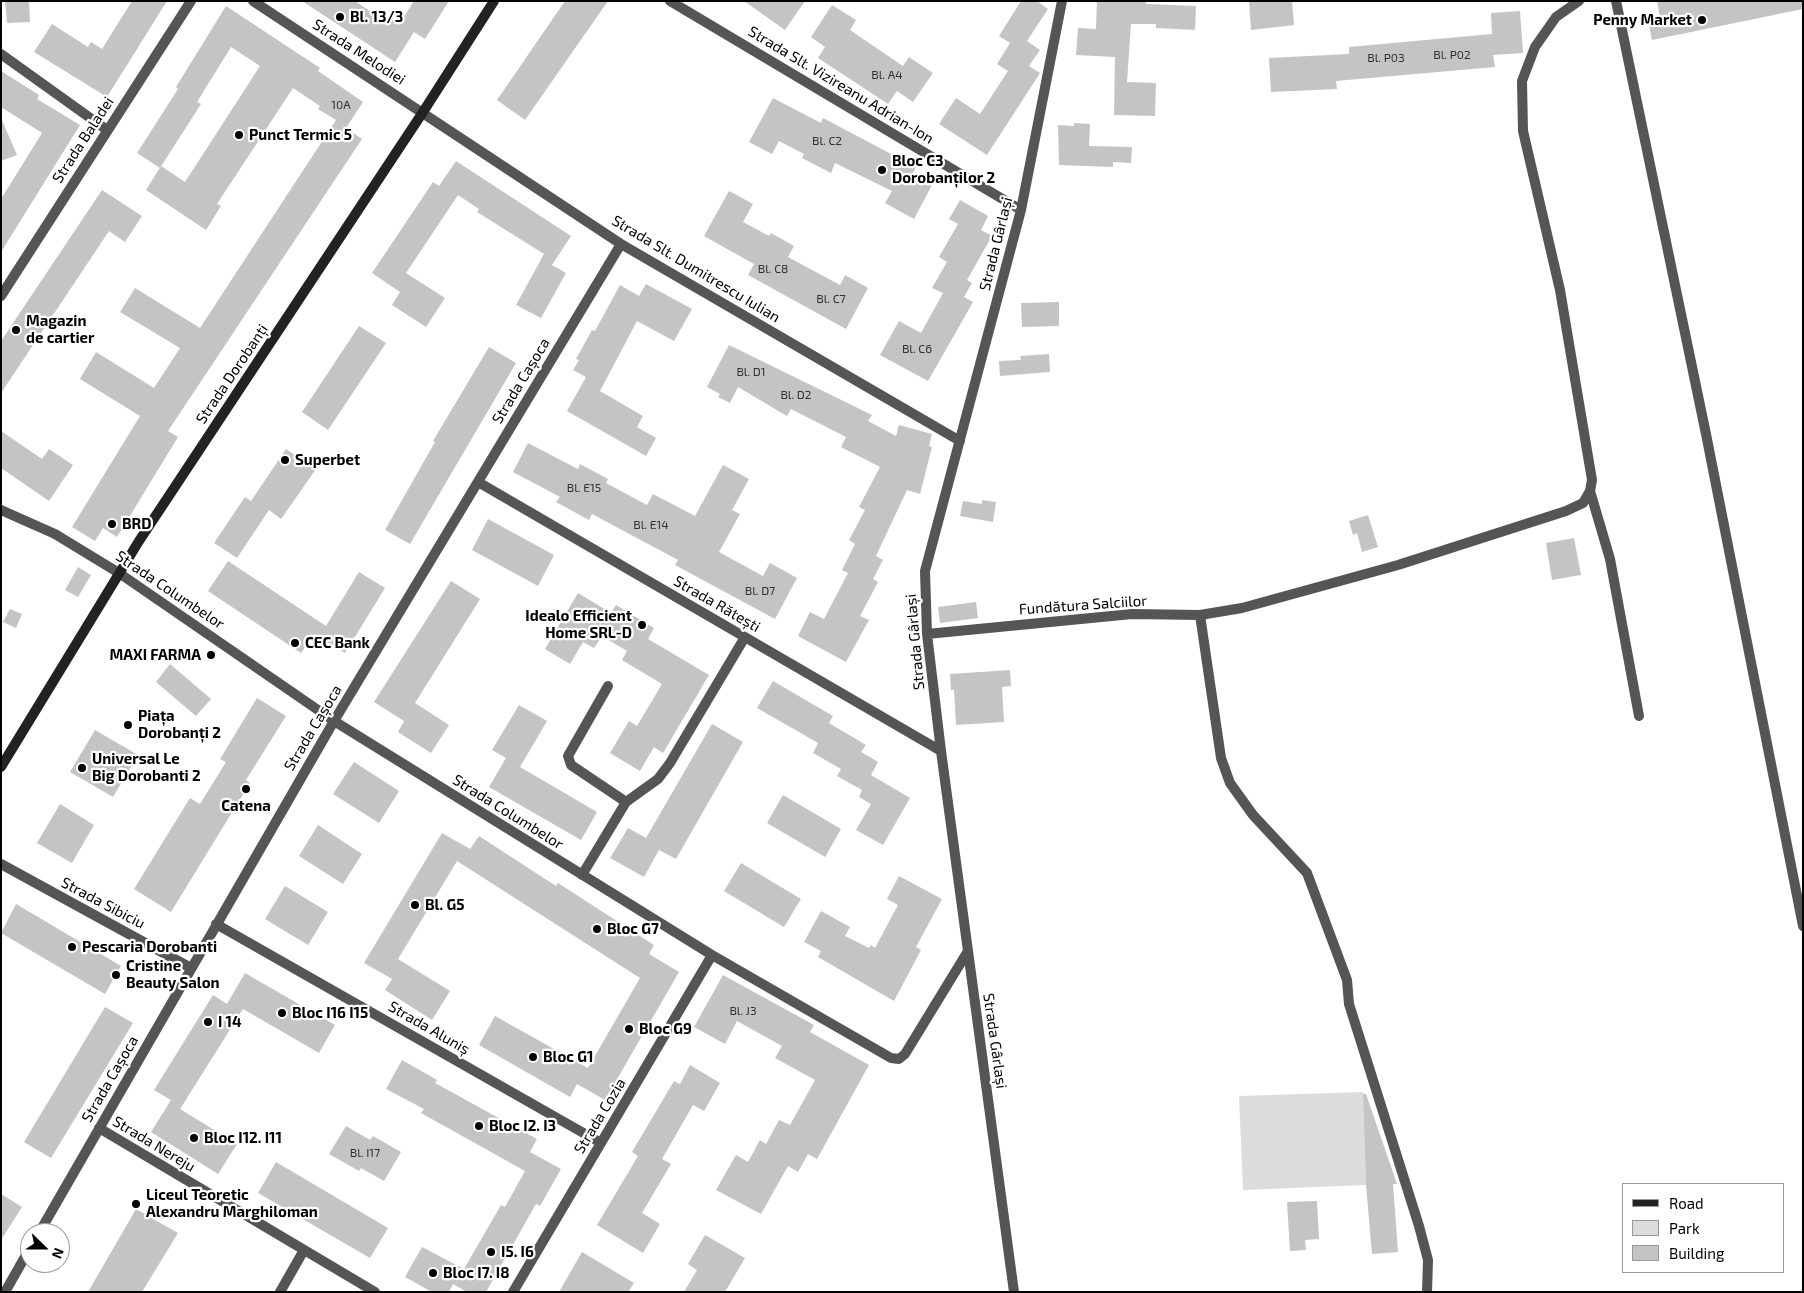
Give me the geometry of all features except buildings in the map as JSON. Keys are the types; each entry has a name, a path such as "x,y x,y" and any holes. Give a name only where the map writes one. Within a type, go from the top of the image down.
{"main road":[{"name":"Strada Dorobanți","path":"1,767 120,573 494,1"}],"street":[{"name":"Strada Baladei","path":"1,296 191,1"},
{"name":"Strada Melodiei","path":"253,1 423,112"},
{"name":"Strada Slt. Vizireanu Adrian-Ion","path":"670,1 1021,210"},
{"name":"Strada Gârlași","path":"1014,1292 941,751 927,634 925,571 1021,210 1062,1"},
{"path":"1579,1 1556,17 1536,47 1522,81 1523,131 1560,290 1592,480 1590,491 1610,559 1639,716"},
{"path":"1616,1 1704,425 1803,926"},
{"path":"1,54 107,130"},
{"name":"Strada Slt. Dumitrescu Iulian","path":"423,112 621,244 960,441"},
{"name":"Strada Cașoca","path":"44,1223 334,721 621,244"},
{"name":"Strada Rătești","path":"478,482 941,751"},
{"name":"Fundătura Salciilor","path":"927,634 1132,614 1200,615 1242,608 1389,568 1566,512 1583,503 1590,491"},
{"name":"Strada Columbelor","path":"1,510 55,534 120,573 334,721 712,955 891,1058 899,1059 905,1054 968,951"},
{"path":"1200,615 1224,767 1230,784 1253,815 1306,873 1347,980 1349,1004 1419,1226 1428,1260 1427,1292"},
{"path":"582,875 626,802 658,779 670,763 745,637"},
{"path":"608,686 568,756 571,765 626,802"},
{"name":"Strada Sibiciu","path":"1,864 191,968"},
{"name":"Strada Aluniș","path":"216,924 601,1143"},
{"name":"Strada Cozia","path":"513,1292 712,955"},
{"name":"Strada Nereju","path":"99,1128 375,1292"},
{"path":"280,1292 304,1250"},
{"path":"5,1292 20,1266"}],"green space":[{"path":"1363,1092 1366,1185 1243,1190 1239,1096"}],"place":[{"name":"Bl. 13/3","path":"340,17"},
{"name":"Penny Market","path":"1702,20"},
{"name":"Punct Termic 5","path":"239,135"},
{"name":"Bloc C3 Dorobanților 2","path":"882,170"},
{"name":"Magazin de cartier","path":"16,330"},
{"name":"Superbet","path":"285,460"},
{"name":"BRD","path":"112,524"},
{"name":"Idealo Efficient Home SRL-D","path":"642,625"},
{"name":"CEC Bank","path":"295,643"},
{"name":"MAXI FARMA","path":"211,655"},
{"name":"Piața Dorobanți 2","path":"128,725"},
{"name":"Universal Le Big Dorobanti 2","path":"82,768"},
{"name":"Catena","path":"246,789"},
{"name":"Bl. G5","path":"415,905"},
{"name":"Bloc G7","path":"597,929"},
{"name":"Pescaria Dorobanti","path":"72,947"},
{"name":"Cristine Beauty Salon","path":"116,975"},
{"name":"Bloc I16 I15","path":"282,1013"},
{"name":"I 14","path":"208,1022"},
{"name":"Bloc G9","path":"629,1029"},
{"name":"Bloc G1","path":"533,1057"},
{"name":"Bloc I2. I3","path":"479,1126"},
{"name":"Bloc I12. I11","path":"194,1138"},
{"name":"Liceul Teoretic Alexandru Marghiloman","path":"136,1204"},
{"name":"I5. I6","path":"491,1252"},
{"name":"Bloc I7. I8","path":"433,1273"}]}
